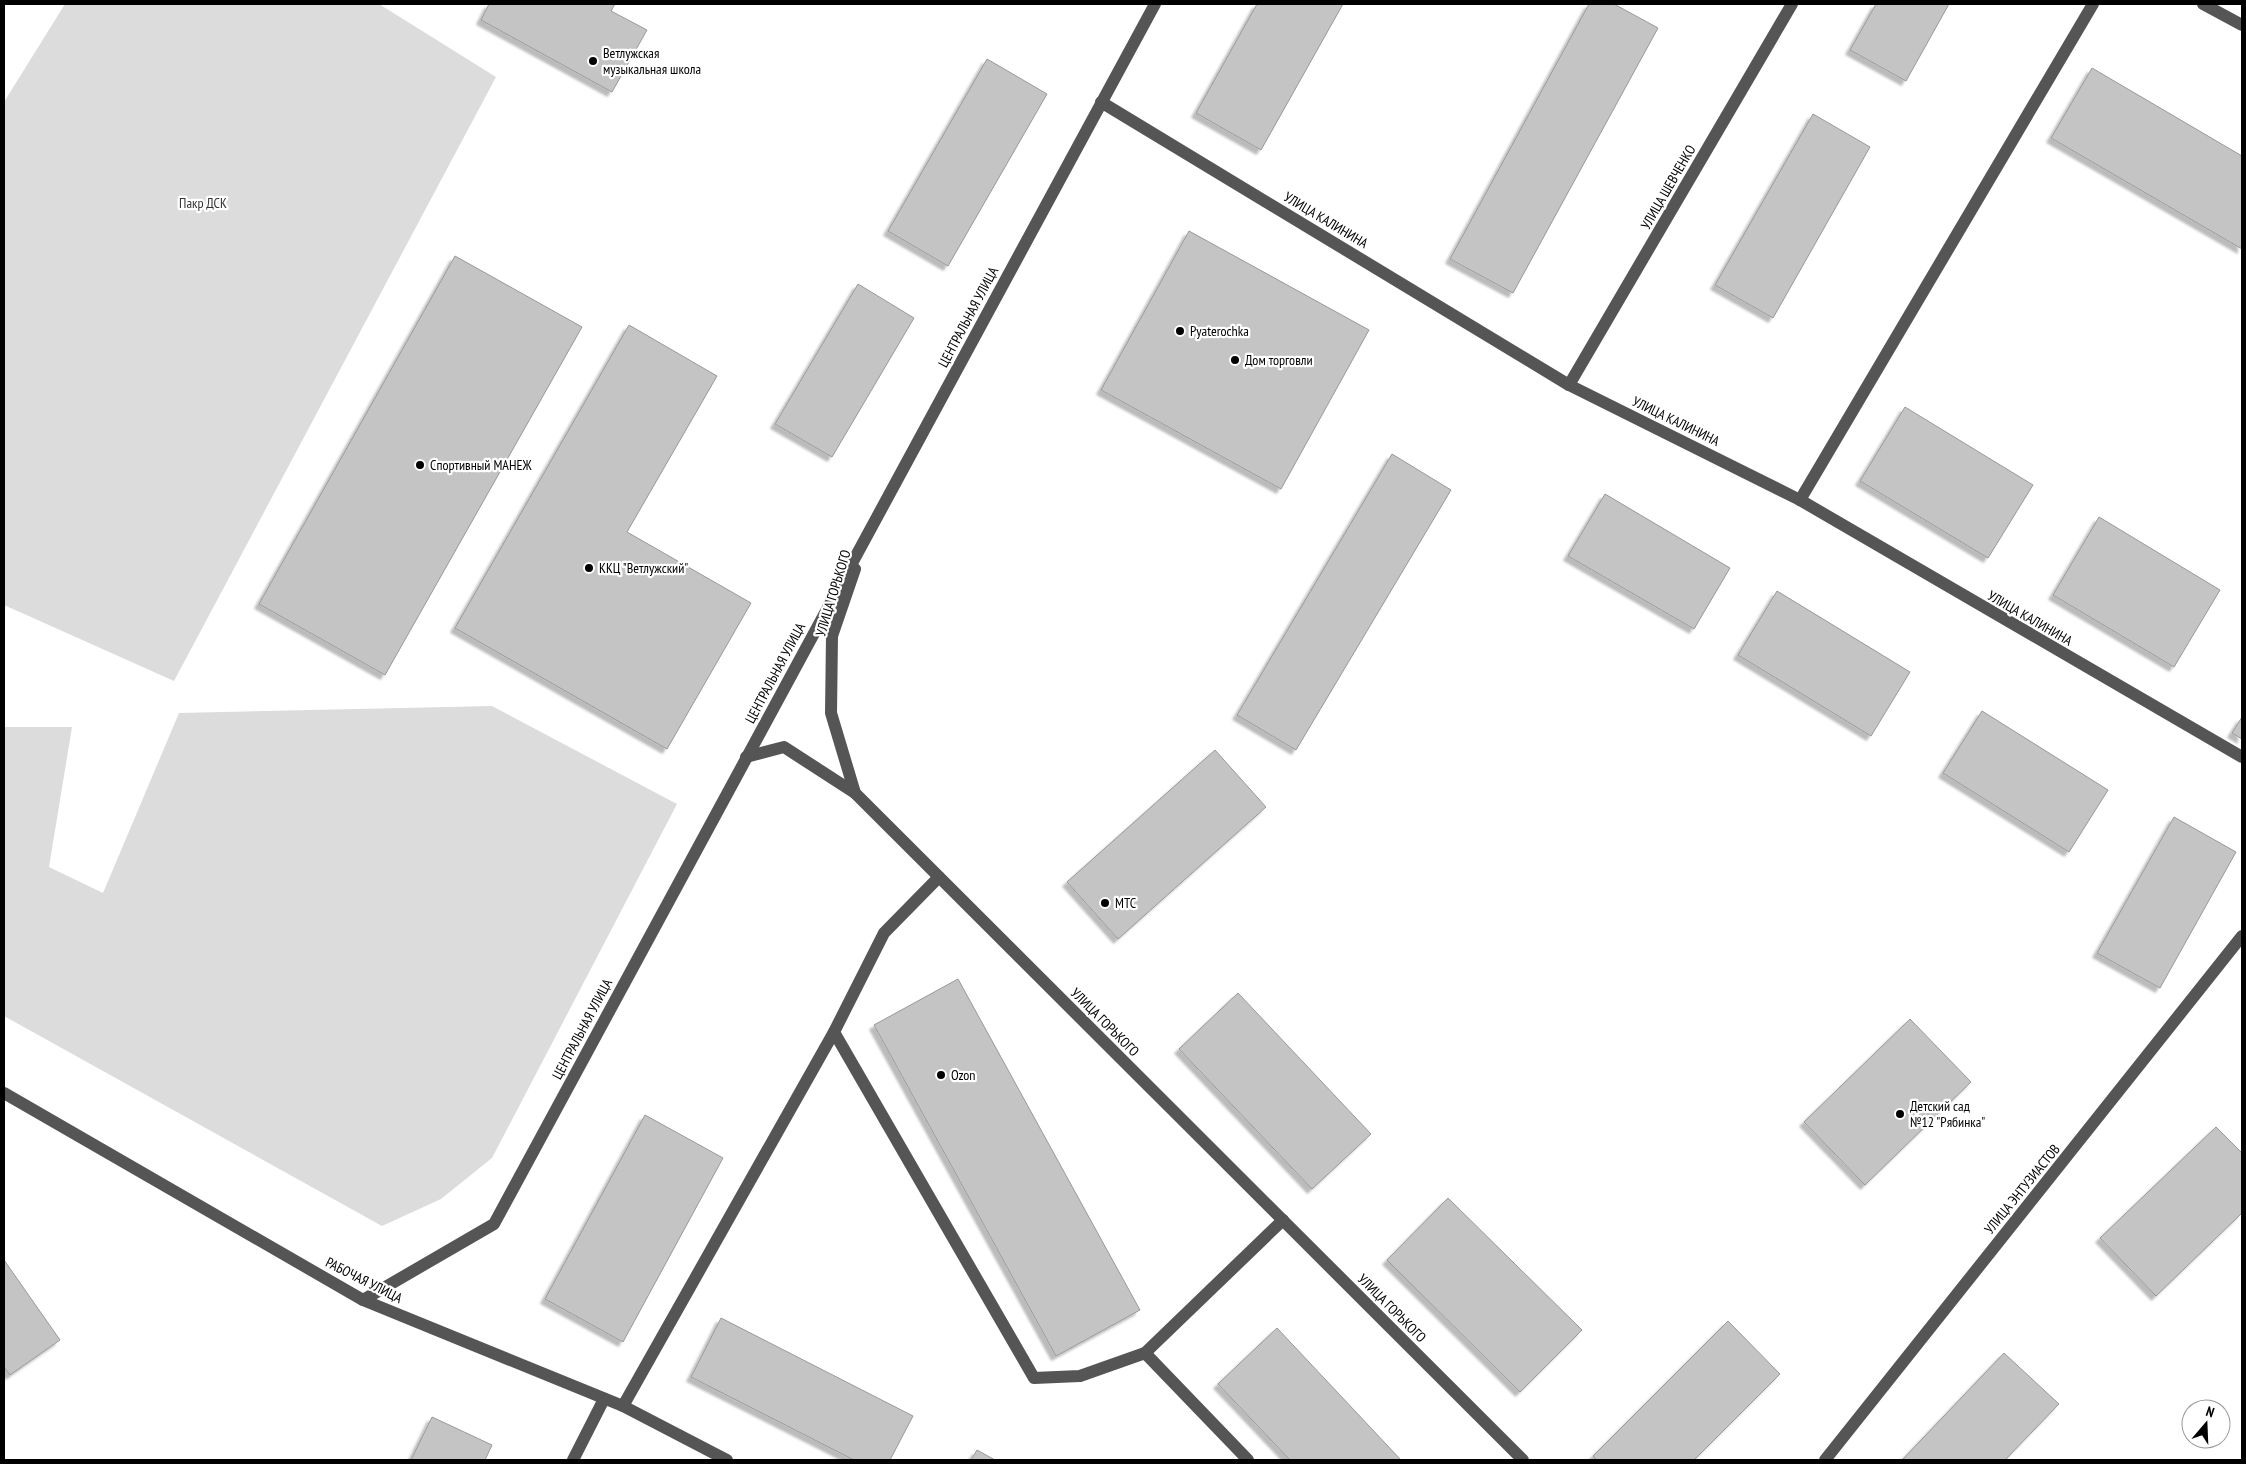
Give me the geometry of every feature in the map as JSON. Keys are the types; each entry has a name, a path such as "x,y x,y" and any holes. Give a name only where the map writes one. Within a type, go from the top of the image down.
{"street":[{"name":"ЦЕНТРАЛЬНАЯ УЛИЦА","path":"363,1300 494,1224 1155,4"},
{"name":"УЛИЦА ШЕВЧЕНКО","path":"1570,385 1792,4"},
{"path":"1800,500 2093,4"},
{"path":"2203,4 2242,25"},
{"name":"УЛИЦА КАЛИНИНА","path":"1101,102 1570,385 1800,500 2242,757"},
{"name":"УЛИЦА ГОРЬКОГО","path":"866,535 832,636 832,713 855,794 1523,1460"},
{"path":"746,757 784,747 855,794"},
{"path":"623,1406 834,1032 884,933 939,877"},
{"name":"УЛИЦА ЭНТУЗИАСТОВ","path":"1825,1460 2242,936"},
{"path":"834,1032 1034,1378 1080,1376 1145,1353 1283,1220"},
{"name":"РАБОЧАЯ УЛИЦА","path":"4,1093 363,1300 623,1406 727,1460"},
{"path":"1145,1353 1248,1460"},
{"path":"573,1460 604,1399"}],"green space":[{"name":"Пакр ДСК","path":"65,4 379,4 496,77 174,681 4,605 4,102"},
{"path":"492,706 677,804 492,1158 441,1199 382,1226 4,1016 4,727 72,727 49,867 103,893 179,713"}],"building":[{"name":"Ветлужская музыкальная школа","path":"489,4 615,4 611,11 647,30 612,92 481,20"},
{"path":"1257,4 1343,4 1261,150 1196,113"},
{"path":"1589,4 1614,4 1658,28 1513,293 1450,259"},
{"path":"1876,4 1949,4 1906,81 1850,50"},
{"path":"987,59 1047,94 948,266 888,231"},
{"path":"2092,68 2242,156 2242,249 2051,138"},
{"path":"1813,114 1870,147 1773,318 1715,285"},
{"name":"Дом торговли","path":"1189,231 1369,330 1281,489 1101,390"},
{"name":"Спортивный МАНЕЖ","path":"455,256 582,327 385,675 259,604"},
{"path":"858,284 914,318 832,457 775,424"},
{"name":"ККЦ \"Ветлужский\"","path":"629,325 717,376 627,532 751,603 667,749 455,628"},
{"path":"1905,407 2033,485 1988,558 1860,481"},
{"path":"1392,454 1451,490 1296,750 1237,715"},
{"path":"1605,494 1730,568 1694,629 1568,556"},
{"path":"2099,517 2220,590 2174,667 2053,595"},
{"path":"1777,591 1910,672 1871,736 1738,655"},
{"path":"1982,711 2108,790 2069,852 1943,773"},
{"path":"2242,717 2242,739 2232,733"},
{"path":"1215,750 1266,807 1118,939 1067,882"},
{"path":"2174,817 2236,852 2160,988 2097,953"},
{"path":"958,979 1140,1310 1056,1356 874,1025"},
{"path":"1238,993 1371,1134 1312,1189 1179,1049"},
{"path":"1910,1019 1971,1082 1865,1185 1804,1122"},
{"path":"645,1115 723,1158 623,1342 545,1299"},
{"path":"2216,1127 2242,1153 2242,1213 2156,1296 2100,1238"},
{"path":"1448,1198 1582,1330 1520,1392 1387,1260"},
{"path":"4,1260 60,1340 10,1375 4,1367"},
{"path":"721,1318 913,1416 890,1460 854,1460 691,1377"},
{"path":"1728,1321 1780,1374 1694,1460 1597,1460 1593,1456"},
{"path":"1277,1328 1401,1460 1290,1460 1218,1384"},
{"path":"2004,1353 2059,1404 2005,1460 1903,1459"},
{"path":"432,1417 492,1445 485,1460 411,1460"},
{"path":"977,1450 995,1460 971,1460"}],"place":[{"name":"Ветлужская музыкальная школа","path":"593,61"},
{"name":"Pyaterochka","path":"1180,331"},
{"name":"Дом торговли","path":"1235,360"},
{"name":"Спортивный МАНЕЖ","path":"420,465"},
{"name":"ККЦ \"Ветлужский\"","path":"589,568"},
{"name":"МТС","path":"1105,903"},
{"name":"Ozon","path":"941,1075"},
{"name":"Детский сад №12 \"Рябинка\"","path":"1900,1114"}]}
